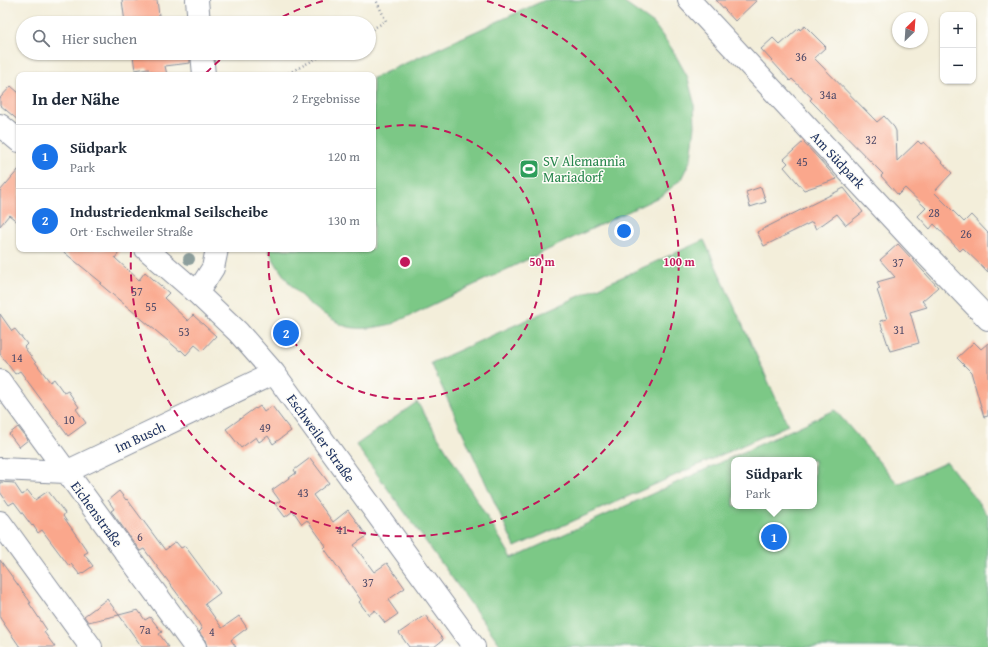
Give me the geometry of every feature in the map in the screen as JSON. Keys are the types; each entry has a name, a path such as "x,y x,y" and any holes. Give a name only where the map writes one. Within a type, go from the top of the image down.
{"street":[{"path":"197,0 198,16"},
{"name":"Am Südpark","path":"689,0 988,319"},
{"path":"203,60 204,72"},
{"path":"0,125 16,138"},
{"name":"Eschweiler Straße","path":"149,252 197,293 238,332 274,373 474,647"},
{"path":"197,293 213,268 216,252"},
{"name":"Im Busch","path":"0,469 66,472 274,373"},
{"name":"Eichenstraße","path":"0,381 194,647"},
{"path":"0,522 91,647"}],"path":[{"path":"376,0 386,21 376,27"},
{"path":"292,72 314,60"}],"green space":[{"name":"SV Alemannia Mariadorf","path":"545,0 619,0 654,24 672,49 687,76 694,102 695,126 691,159 681,179 663,195 392,324 369,328 357,328 343,325 311,305 294,289 280,270 270,252 376,252 376,77"},
{"path":"704,240 788,425 515,547 431,363"},
{"path":"417,402 512,558 731,458 731,509 817,509 817,457 732,457 835,410 898,484 947,462 988,515 988,647 502,647 356,445"}],"building":[{"path":"122,0 157,0 159,16 124,16"},
{"path":"716,0 757,0 735,21"},
{"path":"805,26 826,47 814,58 877,122 884,116 894,127 896,131 897,161 918,141 921,144 924,142 952,173 934,192 964,222 971,215 988,233 988,272 963,248 960,251 934,224 930,229 918,216 926,208 905,188 898,195 881,176 883,174 810,100 812,98 792,79 790,81 761,49 773,38 780,45 799,28 800,30"},
{"path":"134,60 190,60 190,63 165,66 166,72 152,72 148,71 148,68 135,70"},
{"path":"11,86 16,90 16,118 0,105 0,98"},
{"path":"803,142 837,179 804,190 784,167 788,163 784,159"},
{"path":"16,172 16,221 9,215 0,226 0,191"},
{"path":"761,187 766,202 750,207 746,192"},
{"path":"844,188 863,212 846,225 837,214 816,229 812,222 764,246 757,232"},
{"path":"898,244 938,287 922,301 927,307 910,312 919,343 890,351 880,321 887,319 877,290 880,289 877,282 895,277 880,260"},
{"path":"64,252 120,252 115,258 139,280 145,272 169,293 164,298 188,321 193,315 216,336 202,351 195,345 186,355 100,284 102,283"},
{"path":"0,314 12,331 15,329 27,344 24,347 50,382 54,379 64,393 68,391 79,407 76,409 86,423 68,436 20,371 15,374 0,354"},
{"path":"974,342 981,349 988,343 988,416 984,417 971,372 957,358"},
{"path":"260,406 264,412 272,406 291,431 273,444 268,436 259,442 256,437 241,448 226,429"},
{"path":"18,427 28,440 19,447 9,434"},
{"path":"310,458 329,483 313,495 333,522 348,510 367,536 354,545 374,572 387,563 405,588 388,600 398,614 385,623 375,610 369,615 359,602 361,600 324,548 326,546 307,520 302,524 293,511 285,517 275,504 280,501 272,490 296,473 294,470"},
{"path":"0,482 14,483 22,495 28,491 35,500 48,491 65,513 63,516 88,552 84,554 93,566 80,575 71,564 69,566 42,530 38,533 14,502 9,505 0,492"},
{"path":"119,491 126,500 127,499 165,550 176,542 181,548 185,546 220,593 205,604 222,628 239,616 247,628 231,640 236,647 207,647 205,640 199,632 202,629 197,620 144,549 140,551 111,511 114,509 108,500"},
{"path":"0,560 31,603 29,603 47,630 44,632 55,647 20,647 0,618"},
{"path":"107,599 119,615 88,622 84,616"},
{"path":"138,610 145,620 150,617 162,632 159,634 169,647 142,647 119,615"},
{"path":"425,615 443,640 434,647 409,647 399,633"}],"place":[{"name":"SV Alemannia Mariadorf","path":"529,169"},
{"name":"Industriedenkmal Seilscheibe","path":"286,333"},
{"name":"Südpark","path":"774,537"}]}
